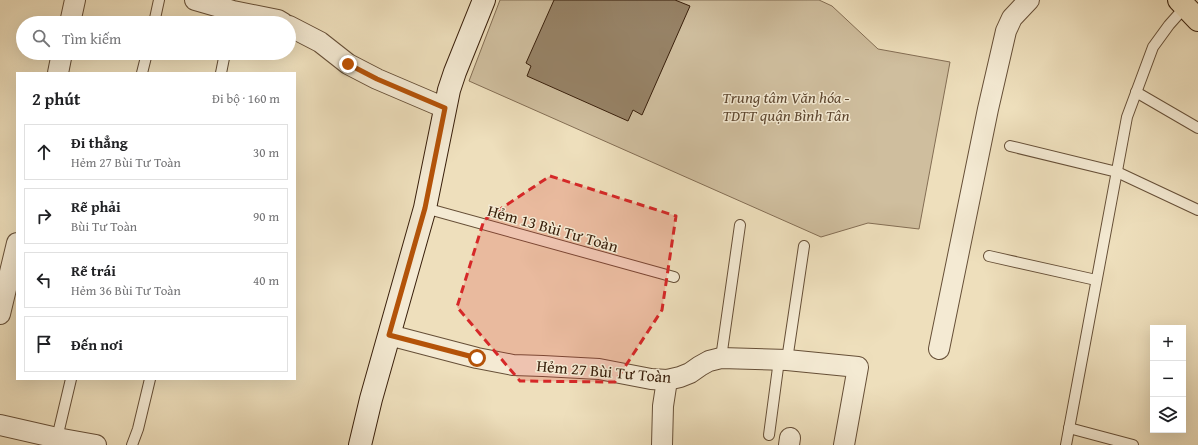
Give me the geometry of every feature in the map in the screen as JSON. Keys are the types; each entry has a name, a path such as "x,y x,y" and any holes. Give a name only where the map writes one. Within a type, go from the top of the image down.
{"street":[{"path":"72,16 75,0"},
{"path":"195,0 230,16"},
{"path":"360,445 370,399 425,208 445,108 455,72 484,0"},
{"path":"939,349 988,109 1006,31 1012,18 1029,0"},
{"path":"296,30 320,42 348,64 377,79 445,108"},
{"path":"58,72 61,60"},
{"path":"0,314 16,247"},
{"name":"Hẻm 27 Bùi Tư Toàn","path":"389,335 477,358 513,365 599,369 651,379 667,380 680,377 690,373 704,363 721,358 783,360 858,367 844,445"},
{"path":"662,445 663,406 667,380"},
{"path":"0,425 18,438 57,438 96,445"}],"lane":[{"path":"156,16 159,0"},
{"path":"1066,445 1127,117 1153,47 1169,25 1187,9"},
{"path":"142,72 145,60"},
{"path":"221,72 224,60"},
{"path":"1136,92 1198,128"},
{"path":"1010,146 1117,172 1198,210"},
{"name":"Hẻm 13 Bùi Tư Toàn","path":"425,208 674,277"},
{"path":"721,358 740,225"},
{"path":"769,435 804,246"},
{"path":"989,256 1096,280"},
{"path":"57,438 71,380"},
{"path":"132,445 138,429 150,380"},
{"path":"1069,428 1133,445"}],"highlighted area":[{"path":"550,176 676,216 662,310 615,382 520,381 457,307 484,220"}],"green space":[{"name":"Trung tâm Văn hóa - TDTT quận Bình Tân","path":"500,0 819,0 832,6 878,49 950,62 919,229 868,223 821,237 469,81"}],"building":[{"path":"554,0 675,0 690,6 642,115 633,110 628,121 527,76 531,66 526,63"}],"route":[{"path":"348,64 377,79 445,108 425,208 389,335 477,358"}]}
